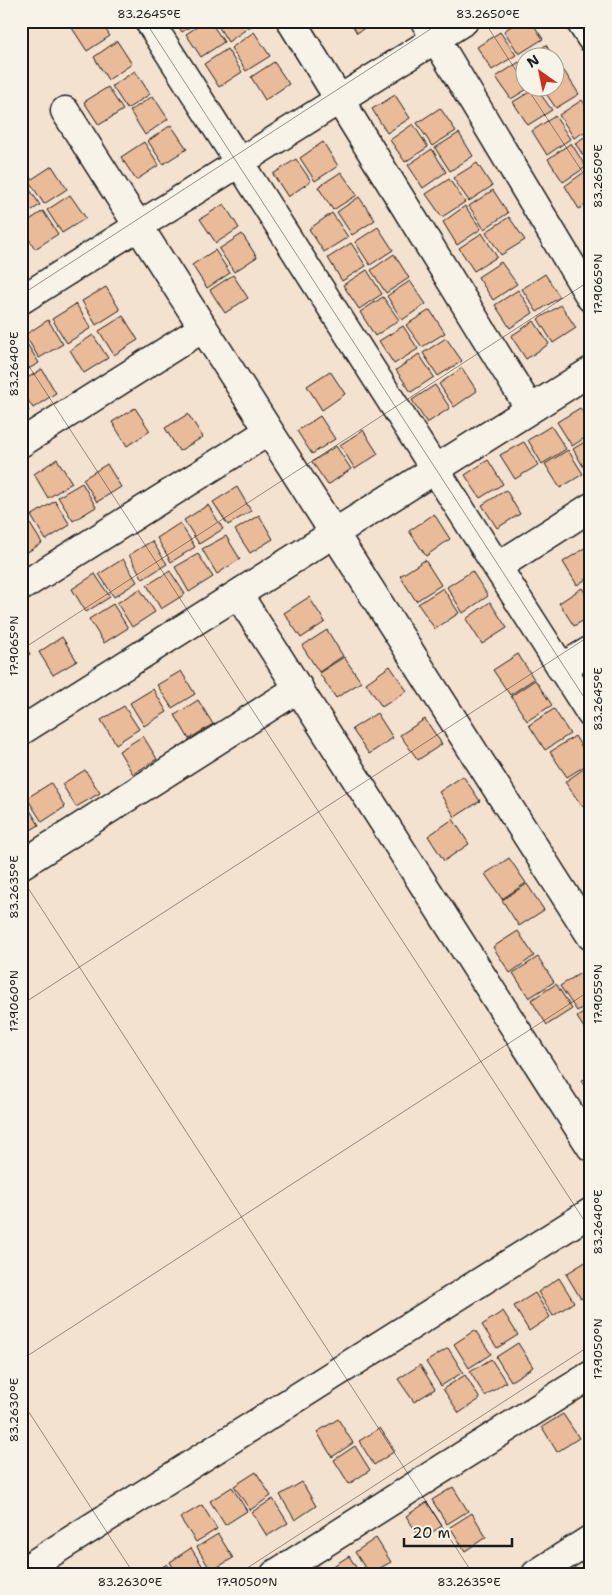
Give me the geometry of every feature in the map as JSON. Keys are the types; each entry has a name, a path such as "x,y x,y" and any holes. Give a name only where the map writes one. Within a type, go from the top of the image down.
{"street":[{"path":"149,21 591,714"},
{"path":"291,21 530,409"},
{"path":"21,300 341,100 430,30 464,21"},
{"path":"580,21 591,38"},
{"path":"430,30 591,298"},
{"path":"65,111 591,936"},
{"path":"21,443 203,328"},
{"path":"21,731 591,371"},
{"path":"21,587 269,431"},
{"path":"497,567 591,507"},
{"path":"238,594 591,1147"},
{"path":"561,668 591,650"},
{"path":"21,865 299,688"},
{"path":"21,1572 591,1212"},
{"path":"275,1574 591,1375"},
{"path":"536,1574 591,1539"}],"building":[{"path":"83,21 100,21 110,36 87,51 72,28"},
{"path":"175,21 199,21 182,32"},
{"path":"206,21 210,21 224,42 201,57 186,34"},
{"path":"215,21 248,21 251,26 228,42"},
{"path":"350,21 375,21 357,33"},
{"path":"519,21 531,21 543,39 529,48 515,48 504,31"},
{"path":"254,32 270,56 246,71 231,48"},
{"path":"500,32 514,52 514,56 492,70 477,47"},
{"path":"117,41 132,64 108,80 94,57"},
{"path":"227,49 242,72 219,87 204,64"},
{"path":"274,62 289,84 265,100 251,77"},
{"path":"514,65 514,97 511,99 496,77"},
{"path":"135,71 150,94 127,109 112,86"},
{"path":"564,71 579,94 556,108 549,98 564,98"},
{"path":"108,87 123,110 99,125 84,102"},
{"path":"395,95 410,118 387,133 372,109"},
{"path":"153,96 168,119 145,135 130,111"},
{"path":"520,98 543,98 552,110 528,125 513,102"},
{"path":"582,100 591,113 591,128 574,138 559,115"},
{"path":"440,108 456,131 432,146 417,123"},
{"path":"555,116 570,139 547,155 532,131"},
{"path":"413,124 428,147 405,162 390,140"},
{"path":"171,125 187,149 163,164 148,141"},
{"path":"459,133 473,156 450,171 435,148"},
{"path":"591,133 591,165 590,166 575,143"},
{"path":"144,142 159,165 136,180 121,157"},
{"path":"323,142 338,166 315,181 300,158"},
{"path":"571,143 586,167 563,182 548,159"},
{"path":"432,149 446,172 423,188 408,165"},
{"path":"296,159 311,181 288,197 273,174"},
{"path":"477,163 492,186 469,201 453,178"},
{"path":"52,166 67,189 44,204 29,181"},
{"path":"587,170 591,176 591,201 579,209 565,186"},
{"path":"341,172 357,195 333,210 318,187"},
{"path":"449,179 465,202 442,217 426,194"},
{"path":"25,182 40,205 21,217 21,184"},
{"path":"493,190 508,213 484,229 469,206"},
{"path":"70,195 86,218 62,233 47,210"},
{"path":"359,197 375,220 352,235 337,212"},
{"path":"224,204 239,228 216,243 200,219"},
{"path":"465,206 481,229 457,245 443,222"},
{"path":"43,211 58,234 35,249 21,226"},
{"path":"332,213 348,237 324,252 309,229"},
{"path":"509,217 525,240 501,255 486,232"},
{"path":"378,227 393,250 370,265 355,242"},
{"path":"482,233 497,257 474,271 459,248"},
{"path":"242,234 257,257 234,272 219,249"},
{"path":"351,243 366,266 342,281 328,258"},
{"path":"215,250 230,273 207,288 192,265"},
{"path":"394,254 409,278 386,293 371,270"},
{"path":"501,262 517,284 493,300 478,277"},
{"path":"367,270 382,294 359,309 343,285"},
{"path":"545,274 560,297 537,312 522,289"},
{"path":"233,275 248,298 225,313 210,290"},
{"path":"410,281 426,304 402,320 387,296"},
{"path":"106,287 120,310 96,325 82,301"},
{"path":"518,290 533,313 510,328 495,305"},
{"path":"383,297 399,320 375,336 360,312"},
{"path":"76,304 91,328 67,343 52,319"},
{"path":"561,305 576,328 553,343 538,319"},
{"path":"430,310 445,333 422,347 406,325"},
{"path":"123,316 138,340 114,355 99,331"},
{"path":"48,320 63,344 39,358 25,335"},
{"path":"534,321 549,344 526,359 511,336"},
{"path":"403,326 418,349 394,364 379,341"},
{"path":"93,335 108,358 84,373 70,350"},
{"path":"446,338 462,361 438,376 423,353"},
{"path":"24,339 39,363 21,373 21,341"},
{"path":"419,354 434,377 411,392 396,370"},
{"path":"462,368 477,391 454,407 439,384"},
{"path":"42,369 56,393 33,408 21,389 21,382"},
{"path":"330,371 345,394 322,410 307,386"},
{"path":"435,385 450,408 427,423 412,400"},
{"path":"21,399 29,411 21,416"},
{"path":"135,408 150,431 127,446 112,422"},
{"path":"580,408 591,424 591,434 572,446 557,422"},
{"path":"188,414 203,437 179,451 165,428"},
{"path":"320,416 335,439 312,454 297,431"},
{"path":"551,426 566,449 542,464 528,440"},
{"path":"363,430 378,454 355,469 340,445"},
{"path":"591,438 591,470 587,473 573,449"},
{"path":"524,442 538,465 515,479 500,455"},
{"path":"336,446 351,469 328,485 312,462"},
{"path":"568,450 583,474 560,488 545,464"},
{"path":"57,459 72,483 48,498 34,474"},
{"path":"488,460 503,484 480,498 465,475"},
{"path":"107,464 121,487 97,502 83,479"},
{"path":"82,483 96,507 73,521 58,497"},
{"path":"237,487 251,511 228,525 213,502"},
{"path":"506,490 520,514 497,528 482,505"},
{"path":"55,501 70,525 46,540 31,516"},
{"path":"208,505 223,529 199,544 184,520"},
{"path":"434,514 450,539 426,556 409,531"},
{"path":"259,515 273,539 250,553 235,530"},
{"path":"27,519 42,543 21,556 21,523"},
{"path":"180,523 195,547 171,562 157,538"},
{"path":"226,536 240,559 217,574 202,549"},
{"path":"152,541 167,564 143,579 129,555"},
{"path":"586,547 591,554 591,576 577,585 563,562"},
{"path":"198,554 213,577 189,592 175,567"},
{"path":"123,559 137,582 114,597 99,574"},
{"path":"425,560 441,585 416,601 400,576"},
{"path":"170,571 185,594 161,609 147,585"},
{"path":"472,571 488,596 463,613 447,587"},
{"path":"95,574 110,597 86,612 72,589"},
{"path":"443,588 459,613 435,629 418,604"},
{"path":"582,588 591,602 591,616 574,626 559,603"},
{"path":"140,589 155,612 132,627 117,603"},
{"path":"309,597 325,622 301,638 284,613"},
{"path":"490,602 507,628 482,644 466,619"},
{"path":"113,604 128,628 104,643 89,619"},
{"path":"327,630 343,656 319,672 302,646"},
{"path":"62,637 77,661 53,675 39,652"},
{"path":"21,639 30,654 21,660"},
{"path":"518,654 534,679 510,695 493,670"},
{"path":"344,657 361,682 336,698 319,673"},
{"path":"390,666 407,691 382,707 366,683"},
{"path":"181,671 195,694 172,708 157,685"},
{"path":"535,680 552,705 527,721 511,696"},
{"path":"153,689 167,712 144,726 130,703"},
{"path":"198,700 213,724 189,739 175,715"},
{"path":"124,706 139,729 116,744 101,720"},
{"path":"554,709 570,734 545,750 529,725"},
{"path":"377,713 393,738 369,754 352,729"},
{"path":"425,719 442,744 418,760 400,735"},
{"path":"143,736 157,759 133,774 119,751"},
{"path":"575,736 591,762 567,777 550,752"},
{"path":"589,765 591,801 582,806 565,782"},
{"path":"85,770 100,793 76,807 62,784"},
{"path":"463,776 480,801 455,817 439,792"},
{"path":"51,783 65,807 42,822 27,798"},
{"path":"25,802 39,825 21,836 21,804"},
{"path":"453,819 469,844 444,861 428,836"},
{"path":"509,858 526,883 502,899 485,874"},
{"path":"527,884 544,910 519,926 502,900"},
{"path":"518,931 534,956 510,973 493,947"},
{"path":"538,957 554,982 529,998 513,973"},
{"path":"585,970 591,978 591,1002 577,1011 560,986"},
{"path":"556,984 572,1009 547,1025 531,1000"},
{"path":"591,1008 591,1039 577,1017"},
{"path":"591,1075 591,1096 581,1081"},
{"path":"587,1261 591,1267 591,1292 581,1299 566,1274"},
{"path":"559,1278 574,1302 553,1316 538,1292"},
{"path":"535,1293 550,1317 529,1331 514,1306"},
{"path":"503,1311 518,1335 497,1348 482,1325"},
{"path":"475,1330 491,1354 469,1368 454,1344"},
{"path":"518,1343 533,1367 511,1381 496,1357"},
{"path":"448,1348 463,1372 441,1386 426,1362"},
{"path":"491,1359 506,1382 485,1396 470,1372"},
{"path":"420,1365 435,1389 414,1402 398,1379"},
{"path":"465,1375 480,1399 459,1413 443,1389"},
{"path":"563,1414 579,1438 557,1452 542,1427"},
{"path":"338,1419 353,1443 332,1457 317,1432"},
{"path":"380,1428 395,1451 374,1465 359,1441"},
{"path":"355,1446 370,1470 349,1484 334,1460"},
{"path":"256,1472 271,1496 250,1510 234,1486"},
{"path":"302,1482 316,1506 295,1520 280,1495"},
{"path":"232,1487 247,1511 225,1525 210,1501"},
{"path":"453,1487 468,1511 447,1524 432,1500"},
{"path":"273,1499 288,1523 267,1536 252,1512"},
{"path":"427,1502 442,1526 421,1539 406,1516"},
{"path":"202,1505 217,1529 196,1542 180,1518"},
{"path":"472,1513 486,1537 465,1551 450,1527"},
{"path":"218,1534 233,1558 211,1571 197,1547"},
{"path":"376,1538 391,1562 369,1574 355,1552"},
{"path":"191,1548 207,1573 177,1574 170,1562"},
{"path":"349,1556 360,1574 329,1574 327,1570"},
{"path":"167,1564 173,1574 151,1574"}]}
